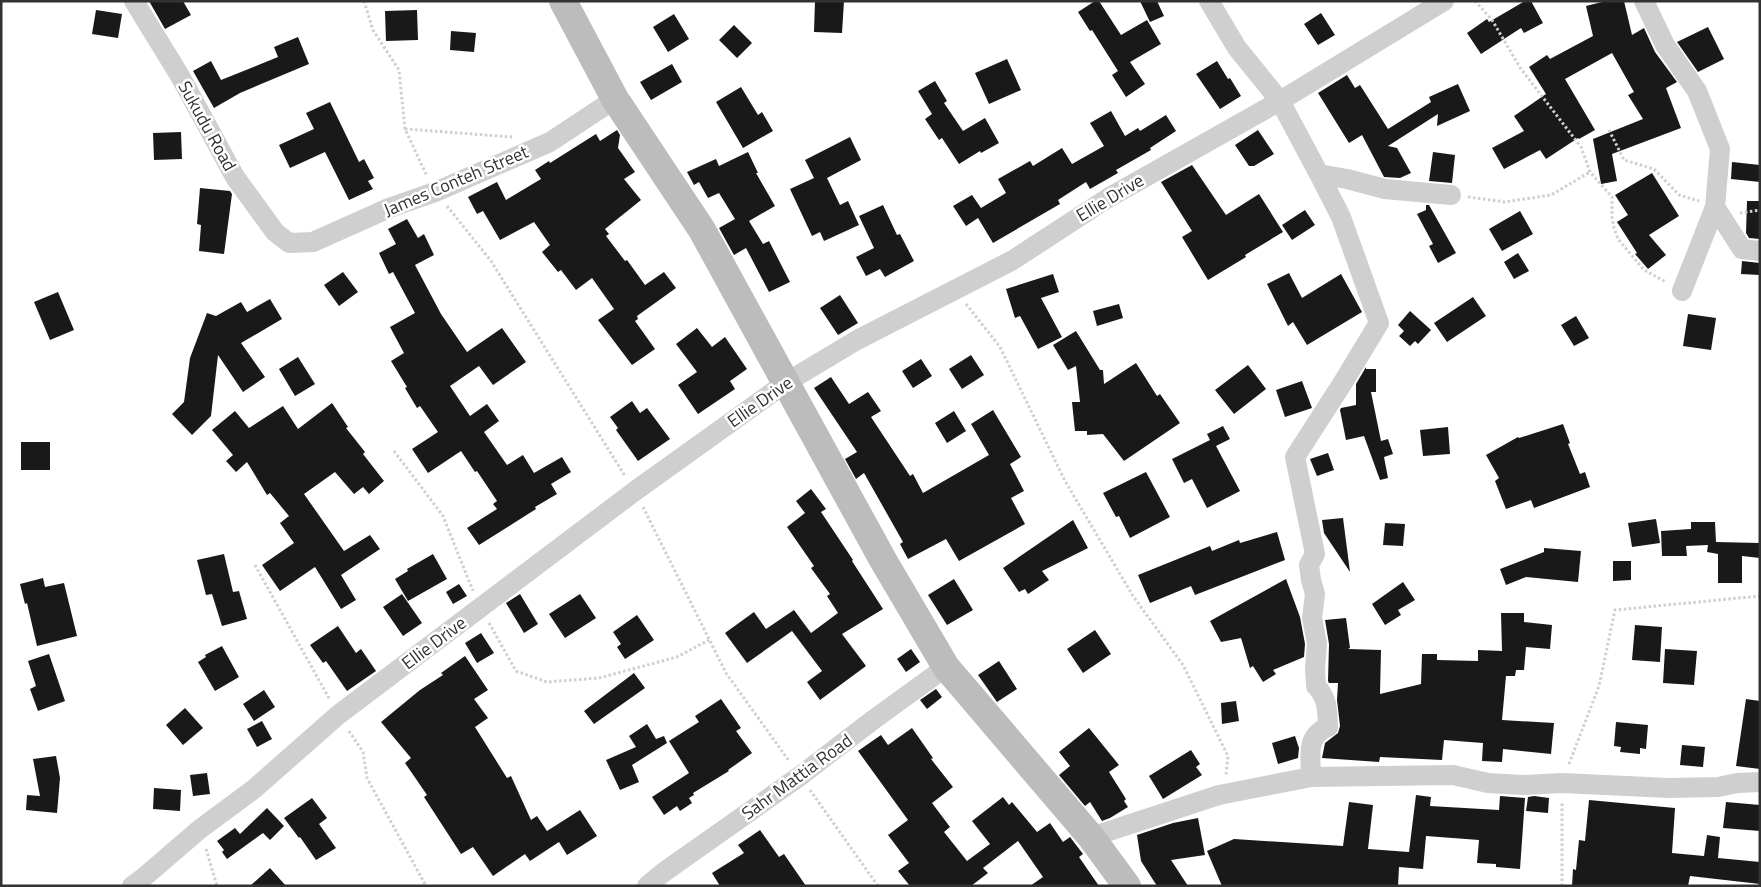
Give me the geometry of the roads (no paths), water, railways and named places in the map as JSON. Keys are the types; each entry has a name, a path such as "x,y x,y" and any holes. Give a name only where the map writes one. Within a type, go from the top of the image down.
{"main road":[{"path":"563,1 615,99 702,230 883,560 946,667 1091,837 1127,886"}],"street":[{"name":"Sukudu Road","path":"134,1 180,76 235,177 275,232 289,243"},
{"path":"1209,1 1237,48 1280,101 1319,174 1341,217 1379,322 1295,457 1315,554 1308,565 1310,580 1315,594 1312,618 1317,643 1316,686 1322,692 1326,701 1328,726 1318,731 1311,742 1311,777"},
{"name":"Ellie Drive","path":"132,886 200,829 254,788 338,715 635,491 786,382 857,340 1013,260 1108,198 1280,101 1444,1"},
{"path":"1644,1 1665,46 1697,91 1720,149 1715,207 1682,291"},
{"name":"James Conteh Street","path":"289,243 313,242 389,208 435,192 550,142 615,99"},
{"path":"1319,174 1348,178 1385,188 1451,195"},
{"path":"1715,207 1742,249 1760,251"},
{"name":"Sahr Mattia Road","path":"647,886 800,776 946,667"},
{"path":"1091,837 1219,795 1311,777 1453,775 1488,783 1523,785 1562,783 1669,788 1718,787 1737,783 1760,782"}]}
